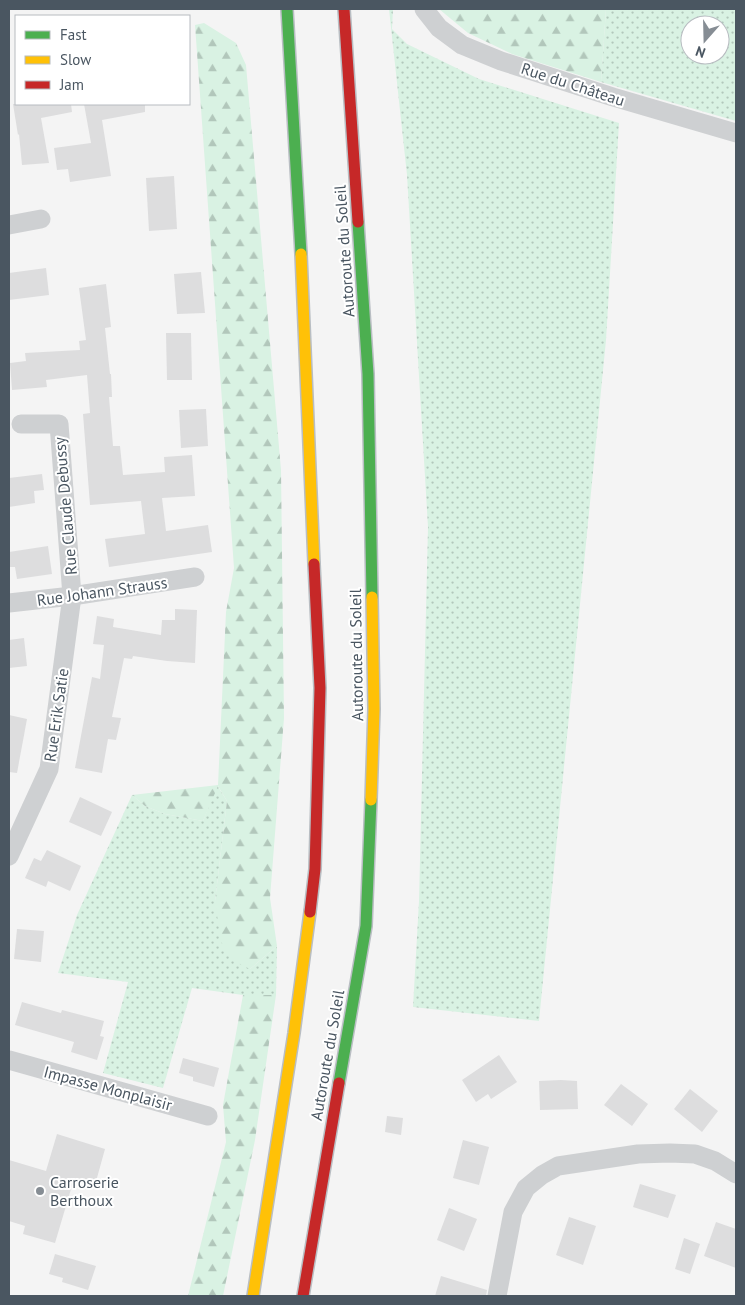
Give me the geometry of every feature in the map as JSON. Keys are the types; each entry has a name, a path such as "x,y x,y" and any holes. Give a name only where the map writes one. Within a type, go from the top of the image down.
{"highway":[{"path":"253,1296 266,1220 316,869 320,688 301,259 286,9"},
{"name":"Autoroute du Soleil","path":"303,1296 366,926 374,709 368,374 344,9"}],"street":[{"name":"Rue du Château","path":"424,9 439,28 462,45 501,61 613,98 736,133"},
{"path":"9,225 41,219"},
{"name":"Rue Claude Debussy","path":"21,424 58,424 72,596"},
{"name":"Rue Johann Strauss","path":"9,603 72,596 195,577"},
{"name":"Rue Erik Satie","path":"9,856 49,769 72,596"},
{"name":"Impasse Monplaisir","path":"9,1060 208,1116"},
{"path":"497,1296 513,1212 526,1188 550,1170 558,1166 638,1154 670,1153 695,1154 715,1161 736,1174"}],"green space":[{"path":"389,9 393,9 392,29 407,44 479,79 619,123 606,340 539,1021 413,1007 419,901 428,527 407,175"},
{"path":"439,9 606,9 601,82 512,54 468,33"},
{"path":"606,9 736,9 736,121 601,82"},
{"path":"204,23 236,43 246,65 281,470 284,718 270,898 277,946 250,969 235,962 221,942 215,901 227,801 218,786 203,821 165,814 145,806 132,795 218,785 226,612 234,568 195,25"},
{"path":"217,785 227,801 215,901 250,969 277,946 276,995 243,995 192,988 163,1088 103,1073 128,982 58,973 77,915 132,795 145,806 165,814 203,821"},
{"path":"243,995 276,995 255,1140 223,1296 188,1296 226,1142 223,1105"}],"building":[{"path":"13,104 71,105 72,112 41,118 49,163 22,165"},
{"path":"84,105 145,105 145,112 102,120 111,176 70,182 68,169 57,170 54,148 91,143"},
{"path":"174,176 177,229 149,231 146,178"},
{"path":"46,268 49,295 9,300 9,273"},
{"path":"201,272 205,313 177,314 174,274"},
{"path":"106,284 111,327 105,328 111,374 112,397 109,397 113,446 120,446 123,475 165,472 164,457 192,455 195,496 162,498 166,531 208,525 212,552 109,567 105,539 145,534 141,501 90,505 83,414 90,413 87,375 46,380 47,387 12,390 10,363 26,361 25,353 80,350 79,341 86,340 79,288"},
{"path":"166,333 191,333 192,380 167,380"},
{"path":"206,409 208,446 181,448 179,410"},
{"path":"42,474 44,490 34,491 35,503 9,507 9,478"},
{"path":"48,546 52,574 17,579 15,567 9,567 9,552"},
{"path":"175,609 197,610 195,663 133,656 132,659 124,658 112,717 121,718 116,740 108,739 102,773 75,768 92,677 100,679 104,645 93,644 97,616 114,619 113,627 161,635 162,620 175,620"},
{"path":"24,638 27,666 9,668 9,640"},
{"path":"9,715 27,719 17,773 9,772"},
{"path":"80,797 112,812 101,836 69,822"},
{"path":"47,850 81,866 70,891 48,881 46,887 25,878 34,858 41,861"},
{"path":"17,929 44,931 41,962 14,959"},
{"path":"22,1002 61,1013 62,1010 104,1021 100,1036 104,1037 97,1060 71,1052 74,1042 15,1025"},
{"path":"499,1055 517,1082 491,1099 488,1094 476,1102 462,1080"},
{"path":"183,1058 219,1068 214,1087 193,1081 193,1077 179,1073"},
{"path":"539,1081 577,1081 578,1109 540,1110"},
{"path":"621,1084 648,1104 632,1126 604,1105"},
{"path":"690,1089 718,1111 702,1132 674,1109"},
{"path":"387,1116 403,1118 401,1135 385,1132"},
{"name":"Carroserie Berthoux","path":"57,1134 105,1149 95,1185 74,1179 55,1243 23,1234 25,1226 9,1221 9,1160 46,1171"},
{"path":"463,1140 489,1147 479,1185 453,1178"},
{"path":"640,1184 676,1195 668,1218 633,1207"},
{"path":"449,1208 477,1219 464,1251 437,1240"},
{"path":"569,1217 596,1226 583,1265 556,1255"},
{"path":"716,1222 736,1229 736,1268 704,1256"},
{"path":"684,1238 700,1244 690,1274 675,1269"},
{"path":"55,1254 96,1266 88,1290 62,1282 63,1278 49,1274"},
{"path":"441,1276 487,1290 486,1296 435,1296"}],"traffic: fast":[{"path":"287,9 301,254"},
{"path":"358,222 368,374 372,597"},
{"path":"339,1083 366,926 371,800"}],"traffic: slow":[{"path":"301,254 314,564"},
{"path":"371,800 374,709 372,597"},
{"path":"253,1296 294,1033 310,912"}],"traffic: jam":[{"path":"344,9 358,222"},
{"path":"310,912 315,869 320,688 314,564"},
{"path":"303,1296 339,1083"}],"place":[{"name":"Carroserie Berthoux","path":"40,1191"}]}
